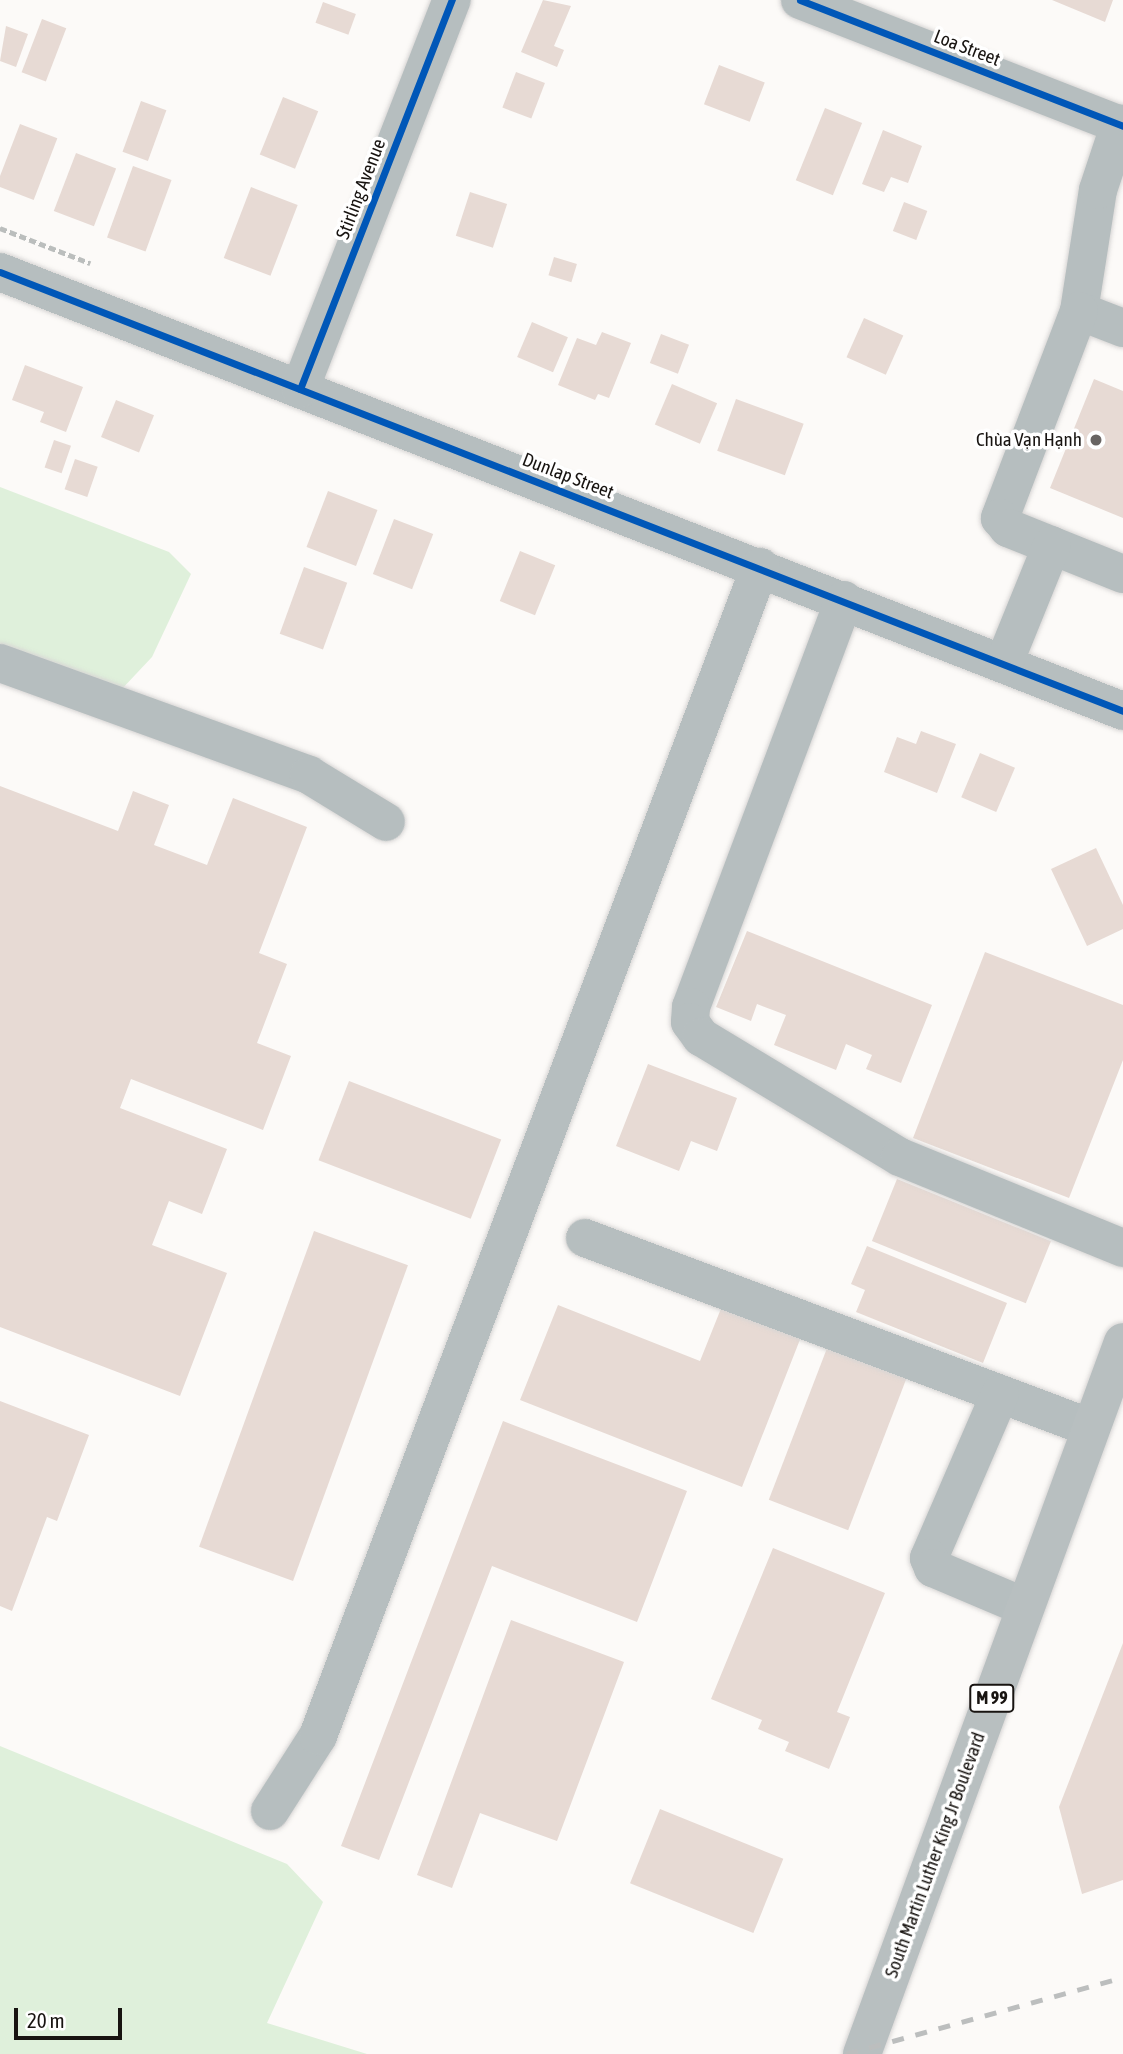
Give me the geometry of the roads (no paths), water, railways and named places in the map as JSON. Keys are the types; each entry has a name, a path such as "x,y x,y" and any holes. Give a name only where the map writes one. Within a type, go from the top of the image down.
{"main road":[{"name":"South Martin Luther King Jr Boulevard","path":"862,2054 1123,1342"}],"street":[{"name":"Stirling Avenue","path":"300,389 452,0"},
{"name":"Loa Street","path":"800,0 1121,125"},
{"path":"1121,125 1098,190 1079,311 1000,506 1008,528 1123,574"},
{"name":"Dunlap Street","path":"0,272 1123,710"},
{"path":"1079,311 1123,328"},
{"path":"1004,663 1052,545"},
{"path":"270,1811 318,1736 760,567"},
{"path":"844,600 691,1007 690,1022 723,1051 900,1157 1123,1248"},
{"path":"0,663 309,775 386,822"},
{"path":"585,1238 1091,1428"},
{"path":"1000,1394 929,1558 933,1568 1026,1607"}],"railway":[{"path":"846,2054 1123,1977"}],"place":[{"name":"Chùa Vạn Hạnh","path":"1096,440"}]}
